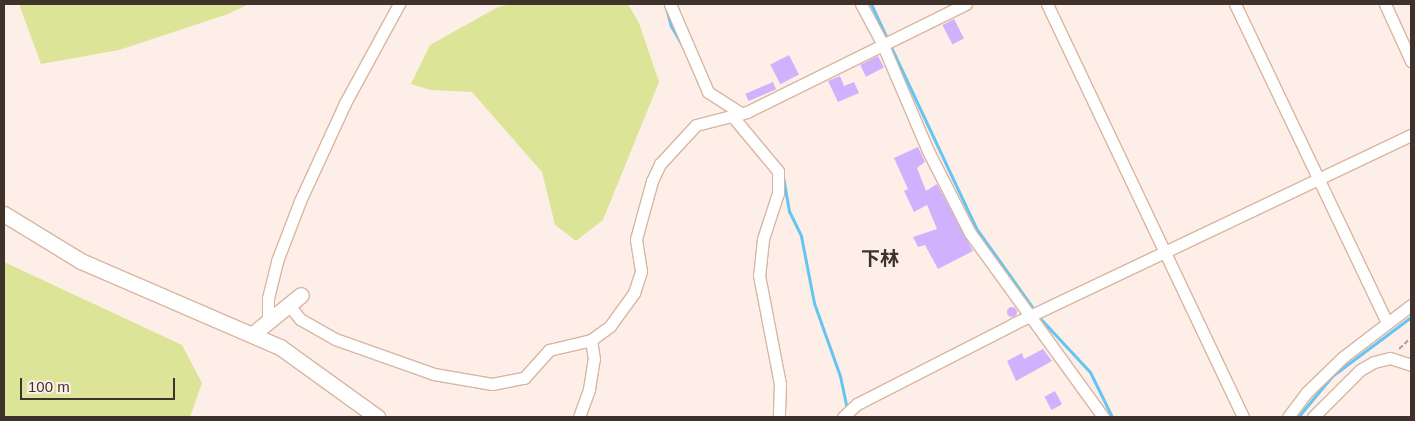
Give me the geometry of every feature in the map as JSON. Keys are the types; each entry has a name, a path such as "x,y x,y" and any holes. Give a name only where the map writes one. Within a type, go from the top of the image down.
{"street":[{"path":"268,322 268,298 277,261 300,200 345,103 399,4"},
{"path":"670,4 708,92 737,116 778,172 778,193 763,238 759,275 780,384 779,417"},
{"path":"860,4 886,41 928,151 970,233 1035,314 1103,417"},
{"path":"289,305 300,319 335,339 434,374 492,384 524,378 549,350 591,340 610,326 640,283 636,239 660,164 696,125 737,116 886,41 966,4"},
{"path":"1047,4 1243,417"},
{"path":"1235,4 1317,181 1387,322"},
{"path":"1385,4 1411,62"},
{"path":"846,413 1035,314 1317,181 1411,134"},
{"path":"4,214 81,261 142,289 254,333 309,365 377,417"},
{"path":"254,333 301,295"},
{"path":"1288,417 1307,392 1336,364 1411,305"},
{"path":"579,417 590,389 594,359 591,340"},
{"path":"1313,417 1360,370 1374,362 1390,358 1411,365"}],"path":[{"path":"1390,358 1411,338"}],"green space":[{"path":"19,4 249,4 228,14 119,50 41,64"},
{"path":"513,4 628,4 639,23 659,82 603,220 576,241 555,225 542,172 472,92 430,90 411,84 430,45 498,7"},
{"path":"4,262 182,345 202,383 190,417 4,417"}],"building":[{"path":"954,19 964,39 952,45 942,25"},
{"path":"789,55 799,75 780,84 770,65"},
{"path":"878,56 884,68 866,77 860,65"},
{"path":"840,76 844,86 854,82 859,93 838,102 828,81"},
{"path":"773,82 776,89 749,101 745,94"},
{"path":"918,147 925,162 917,168 926,191 937,184 973,251 938,269 925,245 918,247 913,237 937,229 927,205 914,212 904,191 908,189 894,158"},
{"path":"1010,307 1014,307 1017,312 1016,316 1010,317 1007,314 1007,310"},
{"path":"1043,349 1052,361 1016,381 1007,361 1022,353 1024,359"},
{"path":"1055,391 1062,404 1051,410 1044,397"}],"waterway":[{"path":"665,4 671,26 683,47"},
{"path":"871,4 887,39"},
{"path":"890,45 976,228 1035,311"},
{"path":"697,80 704,94"},
{"path":"782,171 789,211 801,236 814,303 840,376 847,410"},
{"path":"1038,316 1090,372 1112,417"},
{"path":"1298,417 1332,376 1411,317"}],"district":[{"name":"下林","path":"880,259"}]}
